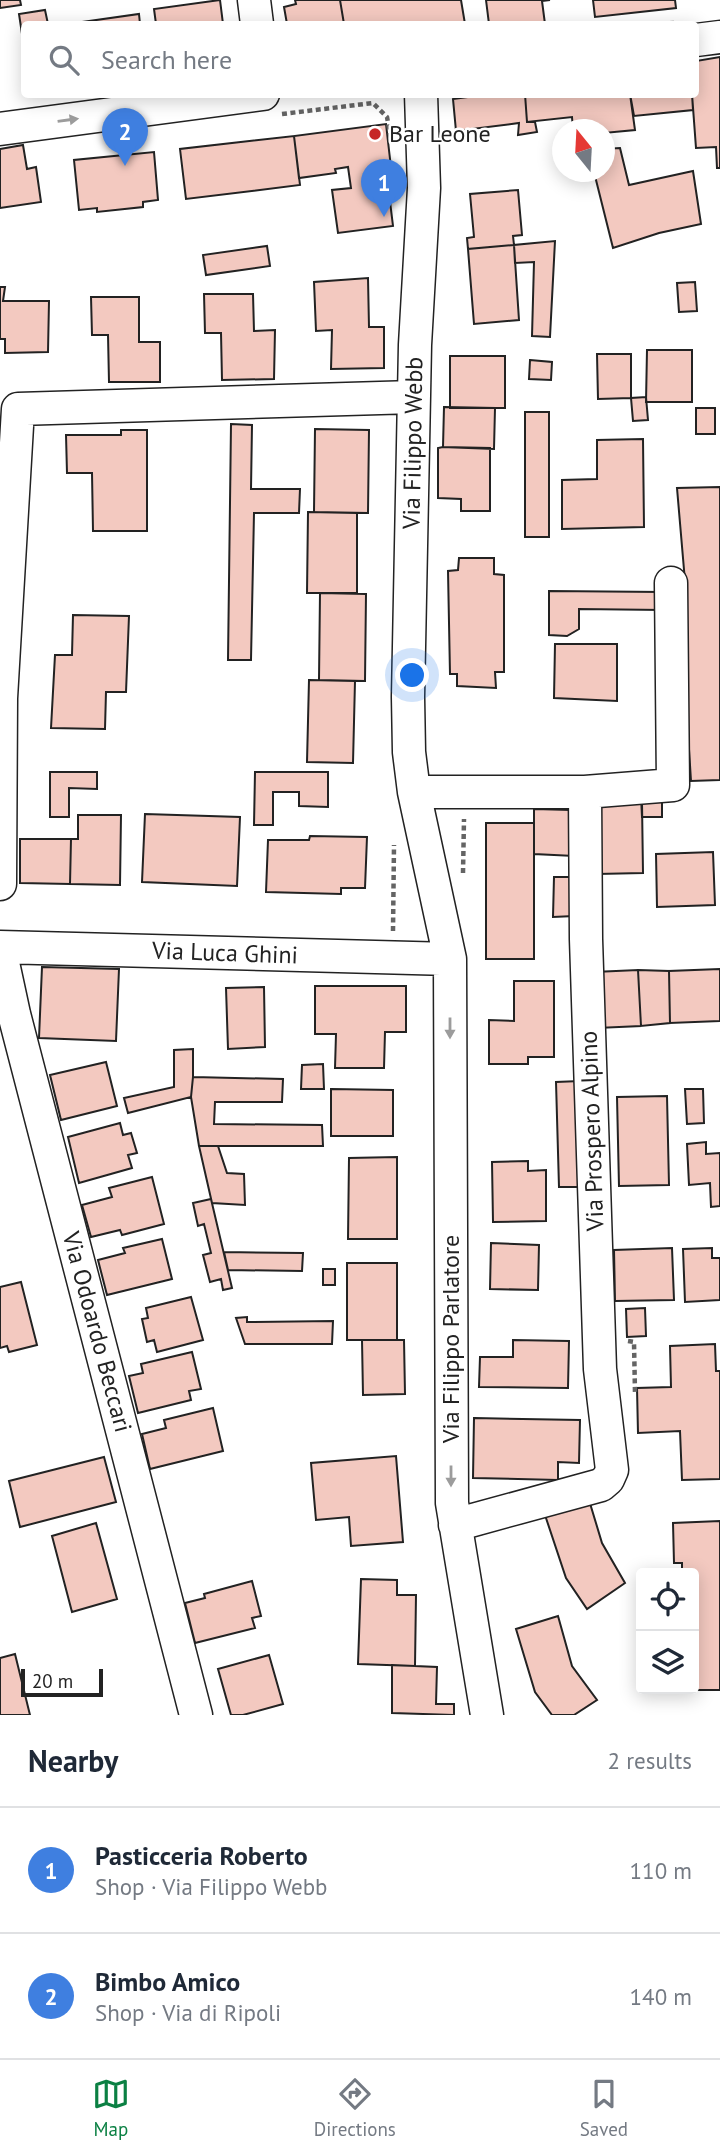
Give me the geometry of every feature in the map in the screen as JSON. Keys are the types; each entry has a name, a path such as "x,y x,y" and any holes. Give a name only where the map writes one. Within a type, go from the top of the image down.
{"street":[{"path":"254,0 257,21"},
{"path":"699,40 720,37"},
{"path":"0,130 234,98"},
{"name":"Via Filippo Webb","path":"421,98 424,188 414,397 409,752 414,792 450,959"},
{"path":"0,884 1,698 18,409 414,397"},
{"path":"414,792 585,792 673,785 671,583"},
{"name":"Via Prospero Alpino","path":"455,1525 601,1485 612,1470 600,1369 586,953 585,792"},
{"name":"Via Luca Ghini","path":"0,948 450,959"},
{"name":"Via Odoardo Beccari","path":"0,948 14,1014 197,1715"},
{"name":"Via Filippo Parlatore","path":"450,959 452,1489 455,1525 487,1715"}],"path":[{"path":"373,103 387,117"}],"building":[{"path":"0,0 20,0 21,5 0,8"},
{"path":"220,0 223,21 156,21 154,9"},
{"path":"295,0 340,0 344,21 286,21 284,7 296,4"},
{"path":"340,0 461,0 464,21 344,21"},
{"path":"486,0 550,0 542,1 545,21 489,21"},
{"path":"593,0 675,0 676,8 595,17"},
{"path":"45,10 47,21 21,21 21,27 19,14"},
{"path":"139,14 140,21 89,21"},
{"path":"720,57 720,168 717,168 716,147 696,148 692,98 699,98 699,60"},
{"path":"525,98 527,122 535,122 537,132 518,135 519,123 456,131 453,99"},
{"path":"525,98 631,98 635,130 615,132 615,119 572,117 527,122"},
{"path":"631,98 692,98 693,110 634,116"},
{"path":"386,124 393,185 388,185 393,226 338,233 332,190 351,188 348,167 335,169 336,173 299,178 294,136"},
{"path":"294,136 300,185 186,199 180,149"},
{"path":"23,145 27,169 36,167 41,202 0,208 0,149"},
{"path":"615,148 620,148 629,185 693,171 701,224 659,233 613,248 596,182 615,182"},
{"path":"154,152 158,200 143,202 143,207 97,212 97,208 79,210 74,160"},
{"path":"518,190 522,235 513,236 514,245 468,249 467,238 474,237 470,194"},
{"path":"555,241 550,337 532,336 534,262 515,263 514,245"},
{"path":"514,245 519,320 474,324 468,249"},
{"path":"267,246 270,266 206,275 203,255"},
{"path":"368,278 369,327 384,327 384,368 331,369 332,330 316,331 314,282"},
{"path":"695,282 697,311 679,312 677,283"},
{"path":"0,287 5,287 3,301 49,301 48,352 5,353 5,339 0,339"},
{"path":"204,294 253,294 254,331 275,330 274,379 222,380 221,333 205,333"},
{"path":"91,297 139,297 139,342 160,342 160,382 109,382 108,335 92,335"},
{"path":"647,350 692,350 692,402 646,402"},
{"path":"597,354 631,354 631,398 598,399"},
{"path":"450,356 505,356 505,408 450,408"},
{"path":"530,360 552,362 551,380 529,379"},
{"path":"646,397 648,420 633,421 631,398"},
{"path":"444,407 495,408 494,449 443,447"},
{"path":"696,408 715,408 715,434 696,434"},
{"path":"525,412 549,412 549,537 525,537"},
{"path":"231,424 252,425 251,489 300,489 299,513 254,513 251,660 228,660"},
{"path":"315,429 369,430 368,513 314,512"},
{"path":"121,430 147,430 147,531 93,531 92,473 67,473 66,435 121,435"},
{"path":"643,439 644,527 562,529 562,480 597,479 597,440"},
{"path":"438,448 490,448 490,511 461,511 461,499 438,498"},
{"path":"720,487 720,780 691,781 682,593 686,593 677,488"},
{"path":"308,512 357,513 357,593 307,593"},
{"path":"459,558 494,558 494,574 504,575 504,672 495,672 496,688 457,686 457,674 450,674 448,571 458,570"},
{"path":"549,591 663,592 663,610 579,609 579,629 567,636 549,635"},
{"path":"320,593 366,594 365,681 319,680"},
{"path":"73,615 129,616 126,692 106,692 105,729 51,728 55,655 72,655"},
{"path":"555,644 617,644 617,701 554,698"},
{"path":"309,680 355,681 353,763 307,762"},
{"path":"50,772 97,772 97,789 69,788 69,817 50,817"},
{"path":"255,772 328,772 328,807 299,806 299,792 273,792 273,825 254,825"},
{"path":"641,796 662,796 662,817 642,817"},
{"path":"642,803 643,873 597,874 595,804"},
{"path":"534,809 571,810 574,856 534,854"},
{"path":"145,814 240,817 237,886 142,882"},
{"path":"78,815 121,815 120,885 70,884 71,839 78,839"},
{"path":"486,823 534,823 534,959 486,959"},
{"path":"310,836 367,837 365,888 341,888 341,894 266,892 268,840 309,840"},
{"path":"20,839 71,839 70,884 20,883"},
{"path":"713,852 715,905 657,907 656,854"},
{"path":"554,877 573,877 574,916 553,917"},
{"path":"42,967 119,969 116,1041 39,1038"},
{"path":"720,969 720,1021 670,1023 669,971"},
{"path":"638,970 641,1026 597,1028 594,972"},
{"path":"638,970 669,971 670,1023 641,1026"},
{"path":"514,981 554,981 554,1057 528,1057 528,1064 489,1064 489,1020 514,1021"},
{"path":"315,986 406,986 406,1032 385,1032 384,1068 335,1068 336,1034 315,1034"},
{"path":"264,987 265,1047 228,1049 226,988"},
{"path":"193,1049 191,1097 128,1113 124,1098 174,1087 174,1050"},
{"path":"106,1062 117,1106 61,1120 50,1075"},
{"path":"323,1064 324,1089 301,1089 302,1065"},
{"path":"193,1077 283,1079 282,1102 215,1102 214,1124 322,1125 323,1146 199,1146 191,1097"},
{"path":"580,1081 583,1187 559,1187 556,1082"},
{"path":"331,1089 393,1090 393,1136 331,1136"},
{"path":"685,1089 703,1089 704,1123 687,1124"},
{"path":"667,1096 669,1185 619,1186 617,1097"},
{"path":"120,1123 123,1135 131,1133 137,1153 128,1155 132,1168 79,1183 68,1137"},
{"path":"706,1142 706,1154 720,1153 720,1206 711,1207 710,1183 689,1185 687,1144"},
{"path":"199,1146 218,1146 227,1173 244,1174 245,1205 212,1203"},
{"path":"397,1157 397,1239 348,1239 349,1158"},
{"path":"528,1161 528,1171 546,1170 546,1221 493,1222 492,1162"},
{"path":"152,1177 164,1224 122,1235 120,1230 91,1237 82,1205 112,1197 109,1188"},
{"path":"211,1199 232,1288 223,1290 221,1279 210,1282 203,1255 211,1253 204,1224 198,1226 193,1203"},
{"path":"162,1239 172,1279 107,1295 98,1260 125,1253 123,1248"},
{"path":"491,1243 539,1245 538,1290 490,1289"},
{"path":"672,1248 674,1300 615,1301 614,1250"},
{"path":"712,1248 712,1258 720,1258 720,1300 685,1302 683,1249"},
{"path":"224,1252 303,1253 302,1271 228,1270"},
{"path":"347,1263 397,1263 397,1340 347,1340"},
{"path":"323,1269 335,1269 335,1285 323,1285"},
{"path":"21,1282 37,1345 9,1352 7,1346 0,1348 0,1287"},
{"path":"191,1297 203,1340 157,1352 154,1340 147,1342 142,1319 148,1318 146,1308"},
{"path":"645,1308 646,1336 627,1337 626,1309"},
{"path":"247,1317 247,1322 333,1321 332,1344 245,1344 236,1318"},
{"path":"362,1340 404,1340 405,1394 363,1395"},
{"path":"513,1340 569,1341 568,1388 479,1387 480,1357 513,1357"},
{"path":"715,1344 716,1371 720,1371 720,1479 682,1480 680,1431 638,1433 637,1388 671,1387 670,1346"},
{"path":"192,1352 201,1389 189,1391 191,1400 138,1413 129,1376 143,1373 141,1364"},
{"path":"213,1408 223,1451 150,1469 142,1434 166,1428 164,1420"},
{"path":"474,1418 580,1420 579,1463 558,1462 558,1480 473,1478"},
{"path":"396,1456 403,1542 351,1546 349,1517 316,1520 311,1463"},
{"path":"104,1457 116,1502 20,1527 9,1481"},
{"path":"589,1500 602,1543 625,1583 587,1609 566,1578 544,1512"},
{"path":"720,1521 720,1690 699,1690 699,1568 682,1568 682,1563 674,1563 673,1523"},
{"path":"96,1523 117,1599 72,1612 52,1536"},
{"path":"361,1579 397,1580 397,1595 416,1595 415,1666 358,1664"},
{"path":"252,1581 261,1616 252,1618 255,1628 195,1643 185,1603 205,1598 204,1594"},
{"path":"558,1616 572,1666 597,1700 574,1715 552,1715 535,1692 516,1629"},
{"path":"15,1654 30,1715 0,1715 0,1658"},
{"path":"269,1655 283,1704 243,1715 231,1715 218,1669"},
{"path":"392,1665 437,1667 436,1704 454,1704 454,1715 392,1713"}],"place":[{"name":"Bar Leone","path":"375,134"},
{"name":"Bimbo Amico","path":"125,166"},
{"name":"Pasticceria Roberto","path":"384,217"}]}
